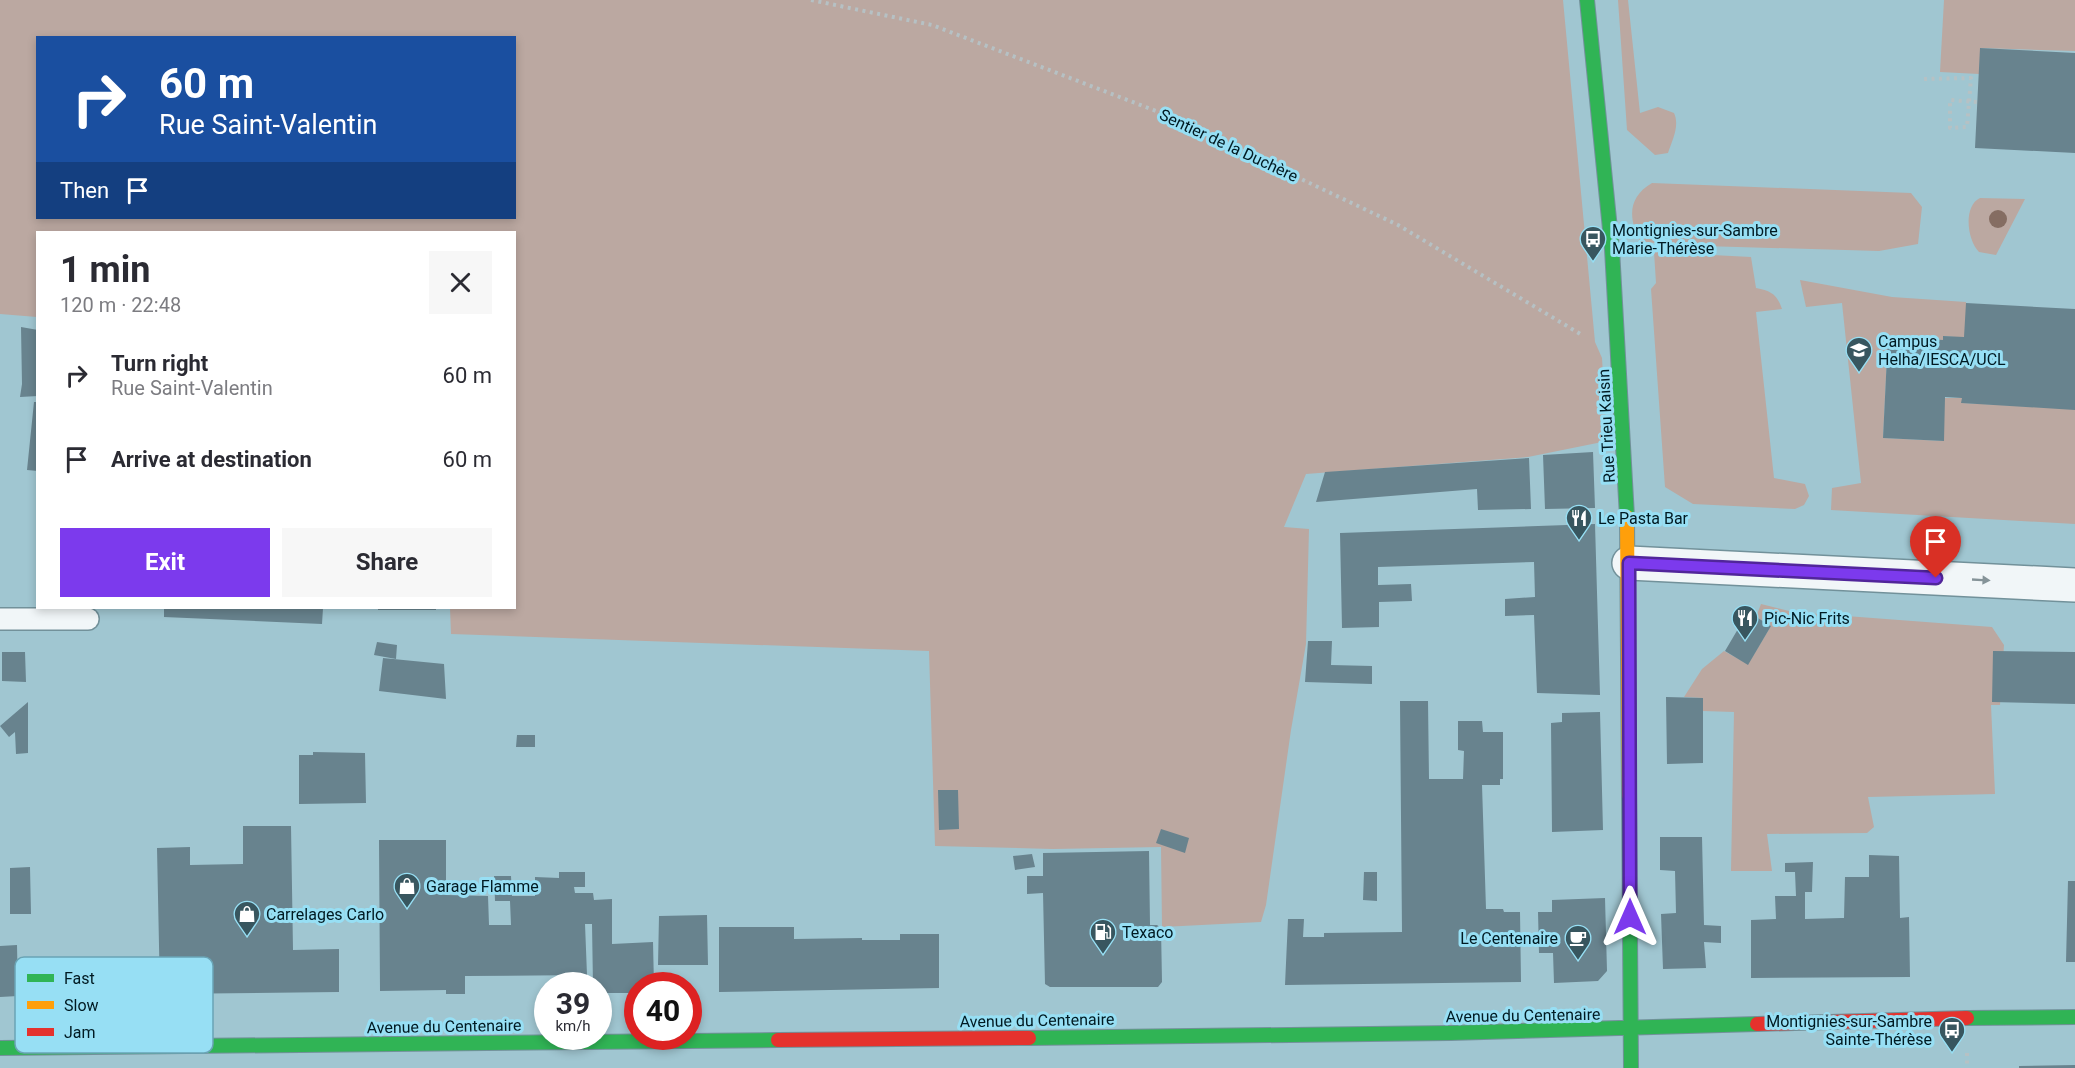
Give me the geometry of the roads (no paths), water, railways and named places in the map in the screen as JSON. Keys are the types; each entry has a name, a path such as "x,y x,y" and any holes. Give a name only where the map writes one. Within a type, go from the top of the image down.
{"main road":[{"name":"Rue Trieu Kaisin","path":"1587,0 1605,163 1629,563 1631,1068"},
{"name":"Avenue du Centenaire","path":"213,1045 1630,1030 1966,1017 2075,1017"},
{"name":"Avenue du Centenaire","path":"0,1047 15,1047"}],"street":[{"path":"1629,563 2075,585"}],"lane":[{"path":"0,620 88,619"}],"place":[{"name":"Montignies-sur-Sambre Marie-Thérèse","path":"1593,262"},
{"name":"Campus Helha/IESCA/UCL","path":"1859,373"},
{"name":"Le Pasta Bar","path":"1579,541"},
{"name":"Pic-Nic Frits","path":"1745,641"},
{"name":"Garage Flamme","path":"407,909"},
{"name":"Carrelages Carlo","path":"247,937"},
{"name":"Texaco","path":"1103,955"},
{"name":"Le Centenaire","path":"1578,961"},
{"name":"Montignies-sur-Sambre Sainte-Thérèse","path":"1952,1053"}]}
